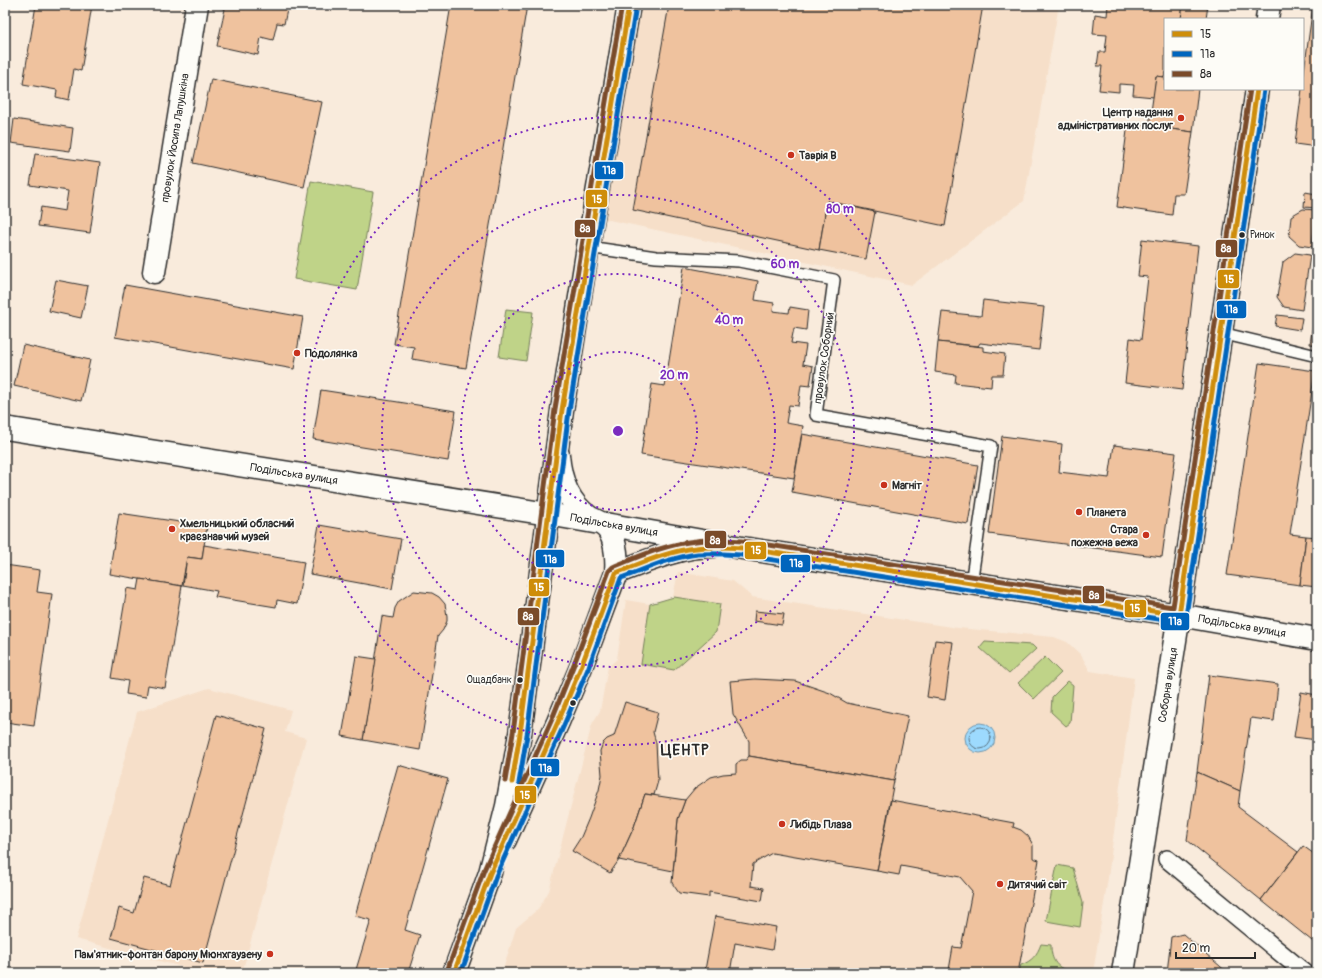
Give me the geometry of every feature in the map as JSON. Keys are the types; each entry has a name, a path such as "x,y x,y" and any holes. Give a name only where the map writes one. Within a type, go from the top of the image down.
{"street":[{"name":"провулок Йосипа Лапушкіна","path":"154,272 197,5"},
{"path":"490,873 507,806 520,734 558,442 588,247 629,5"},
{"path":"1267,18 1269,5"},
{"name":"Соборна вулиця","path":"1123,973 1179,615 1257,90"},
{"name":"Подільська вулиця","path":"5,428 548,514 742,548 1179,615 1317,639"},
{"path":"454,973 490,873 582,667 616,573 615,548 610,532 602,523 581,511 568,493 561,477 558,442"},
{"path":"616,573 684,549 712,546 742,548"},
{"path":"1167,859 1305,973"}],"lane":[{"name":"провулок Соборний","path":"588,247 656,256 739,261 834,280 816,415 991,446 971,584"},
{"path":"1221,333 1317,356"}],"shaded area":[{"path":"642,5 1059,5 1024,201 912,285 605,219"},
{"path":"678,572 733,581 752,597 958,628 1054,637 1067,642 1081,655 1090,671 1134,678 1108,878 1093,973 502,973 516,928 538,909 549,891 592,724 600,711 608,667 617,659 626,600 650,604 673,597"},
{"path":"209,688 291,710 285,732 306,738 242,973 205,973 76,939 137,712"}],"green space":[{"path":"311,181 373,192 357,290 294,279"},
{"path":"506,309 533,312 526,361 499,357"},
{"path":"674,597 720,604 716,632 674,670 641,664 650,604"},
{"path":"985,642 1032,645 1036,649 1009,674 980,648"},
{"path":"1045,657 1061,673 1034,699 1018,683"},
{"path":"1068,681 1073,685 1070,723 1066,726 1051,712 1052,697"},
{"path":"1057,865 1073,868 1083,903 1080,927 1046,921"},
{"path":"1041,944 1051,945 1052,956 1056,963 1063,969 1073,973 1019,973 1021,965 1034,957"}],"water":[{"path":"980,723 990,728 995,738 990,748 980,753 970,748 965,738 970,728"}],"building":[{"path":"36,5 92,5 81,71 74,69 69,100 56,97 57,90 23,84"},
{"path":"218,5 288,5 284,24 277,23 273,40 261,37 258,55 217,46 225,9 217,7"},
{"path":"451,5 527,5 466,368 412,359 414,347 394,344"},
{"path":"669,5 983,5 945,226 827,201 819,250 633,210"},
{"path":"1108,5 1183,5 1181,18 1164,18 1164,77 1156,76 1154,97 1133,95 1134,85 1119,84 1119,92 1099,90 1102,66 1097,66 1099,52 1105,52 1107,35 1093,34 1095,14 1107,16"},
{"path":"1183,5 1208,5 1206,18 1181,18"},
{"path":"1313,5 1317,5 1317,147 1295,144 1302,90 1304,90 1304,72"},
{"path":"1156,76 1164,77 1164,90 1198,90 1193,132 1149,126"},
{"path":"211,79 322,102 304,187 193,163"},
{"path":"14,119 73,128 70,151 11,143"},
{"path":"1128,123 1193,132 1184,194 1174,194 1172,215 1117,207"},
{"path":"35,154 100,163 90,233 38,226 41,207 65,211 68,191 30,185"},
{"path":"1305,192 1317,194 1316,208 1304,207"},
{"path":"827,201 875,212 866,259 819,250"},
{"path":"1303,209 1316,210 1312,247 1299,245 1289,236 1291,216"},
{"path":"1142,239 1198,246 1182,390 1125,383 1130,338 1141,340 1148,277 1138,276"},
{"path":"1295,253 1310,255 1302,310 1284,307 1277,297 1283,262"},
{"path":"684,267 758,281 755,300 774,303 773,311 789,313 790,307 808,310 806,330 794,328 791,343 806,345 803,364 813,366 810,386 801,385 798,406 789,405 786,423 803,426 794,478 641,455 652,384 665,386"},
{"path":"56,280 88,286 81,318 49,311"},
{"path":"125,285 303,317 294,369 115,337"},
{"path":"1317,298 1317,345 1310,344"},
{"path":"983,300 1044,307 1039,350 980,343 978,346 938,342 942,312 981,316"},
{"path":"1277,315 1302,318 1300,330 1275,326"},
{"path":"938,342 983,347 983,351 1005,354 1003,375 992,375 991,387 955,383 956,375 935,372"},
{"path":"23,345 90,360 81,401 14,386"},
{"path":"1259,363 1315,371 1290,534 1306,536 1300,585 1227,575"},
{"path":"321,390 456,411 448,461 313,439"},
{"name":"Магніт","path":"802,434 978,465 968,524 792,492"},
{"path":"1002,436 1062,444 1059,472 1109,478 1114,445 1176,453 1162,557 989,534"},
{"path":"119,513 207,526 202,559 187,557 182,586 109,574"},
{"path":"319,525 401,539 392,589 310,574"},
{"path":"1306,536 1317,537 1317,587 1300,585"},
{"path":"204,545 304,562 297,604 277,600 276,607 215,597 217,591 183,585 187,557 202,559"},
{"path":"5,565 40,570 37,592 52,594 34,726 5,722"},
{"path":"140,579 182,586 165,688 148,685 146,697 126,694 128,681 112,678 127,588 138,590"},
{"path":"414,591 432,593 439,597 445,604 447,616 447,621 443,630 438,636 420,750 363,740 382,616 393,618 395,608 399,601"},
{"path":"755,611 784,614 782,625 754,621"},
{"path":"935,640 953,642 945,700 927,697"},
{"path":"356,656 376,659 363,740 342,736"},
{"path":"1209,675 1278,684 1274,721 1251,718 1240,791 1197,772"},
{"path":"755,679 795,681 830,693 847,703 908,716 894,781 749,756 749,741 733,714 730,681"},
{"path":"1301,692 1317,695 1317,740 1294,737"},
{"path":"625,702 658,712 653,732 656,743 658,781 654,795 645,794 634,827 619,860 610,873 572,851 581,837 599,790 602,775 600,751 603,743 607,739 614,736"},
{"path":"216,715 266,729 203,963 111,938 119,908 134,913 144,878 170,885"},
{"name":"Либідь Плаза","path":"749,756 894,781 877,871 772,853 753,864 751,886 764,888 762,901 709,892 709,897 679,893 672,883 678,819 685,800 695,788 711,777 736,773 736,764 741,760 746,760"},
{"path":"398,765 448,779 405,930 420,935 408,973 355,973 371,920 355,916"},
{"path":"1197,772 1240,791 1238,807 1298,852 1261,900 1187,840"},
{"path":"645,794 685,800 678,819 673,871 619,860 634,827"},
{"name":"Дитячий світ","path":"891,800 1014,823 1013,827 1021,830 1028,836 1033,845 1033,858 1039,860 1018,973 966,973 949,970 953,947 961,948 972,891 960,877 901,866 899,875 877,871"},
{"path":"1303,846 1317,856 1317,945 1261,900"},
{"path":"715,916 776,927 772,950 735,943 730,973 705,970"},
{"path":"1183,934 1228,973 1167,973 1171,937"}],"transit line":[{"name":"8а","path":"505,781 513,733 555,409 622,5"},
{"name":"15","path":"512,782 520,734 562,410 629,5"},
{"name":"11а","path":"519,783 527,735 569,411 636,6"},
{"name":"8а","path":"447,971 484,870 552,719 609,571 613,567 654,551 675,545 702,540 742,541 1173,607 1250,90"},
{"name":"15","path":"454,973 490,873 558,722 581,667 616,573 675,552 702,547 742,548 1179,615 1257,90"},
{"name":"11а","path":"461,973 496,876 588,669 621,578 678,558 698,554 741,555 1178,622 1184,620 1186,616 1264,90"}],"place":[{"name":"Центр надання адміністративних послуг","path":"1181,118"},
{"name":"Таврія В","path":"791,155"},
{"name":"Ринок","path":"1242,235"},
{"name":"Подолянка","path":"297,353"},
{"name":"Магніт","path":"884,485"},
{"name":"Планета","path":"1079,512"},
{"name":"Хмельницький обласний краєзнавчий музей","path":"172,529"},
{"name":"Стара пожежна вежа","path":"1146,535"},
{"name":"Ощадбанк","path":"520,680"},
{"name":"Либідь Плаза","path":"782,824"},
{"name":"Дитячий світ","path":"1000,884"},
{"name":"Пам'ятник-фонтан барону Мюнхгаузену","path":"270,954"}],"district":[{"name":"ЦЕНТР","path":"685,750"}]}
